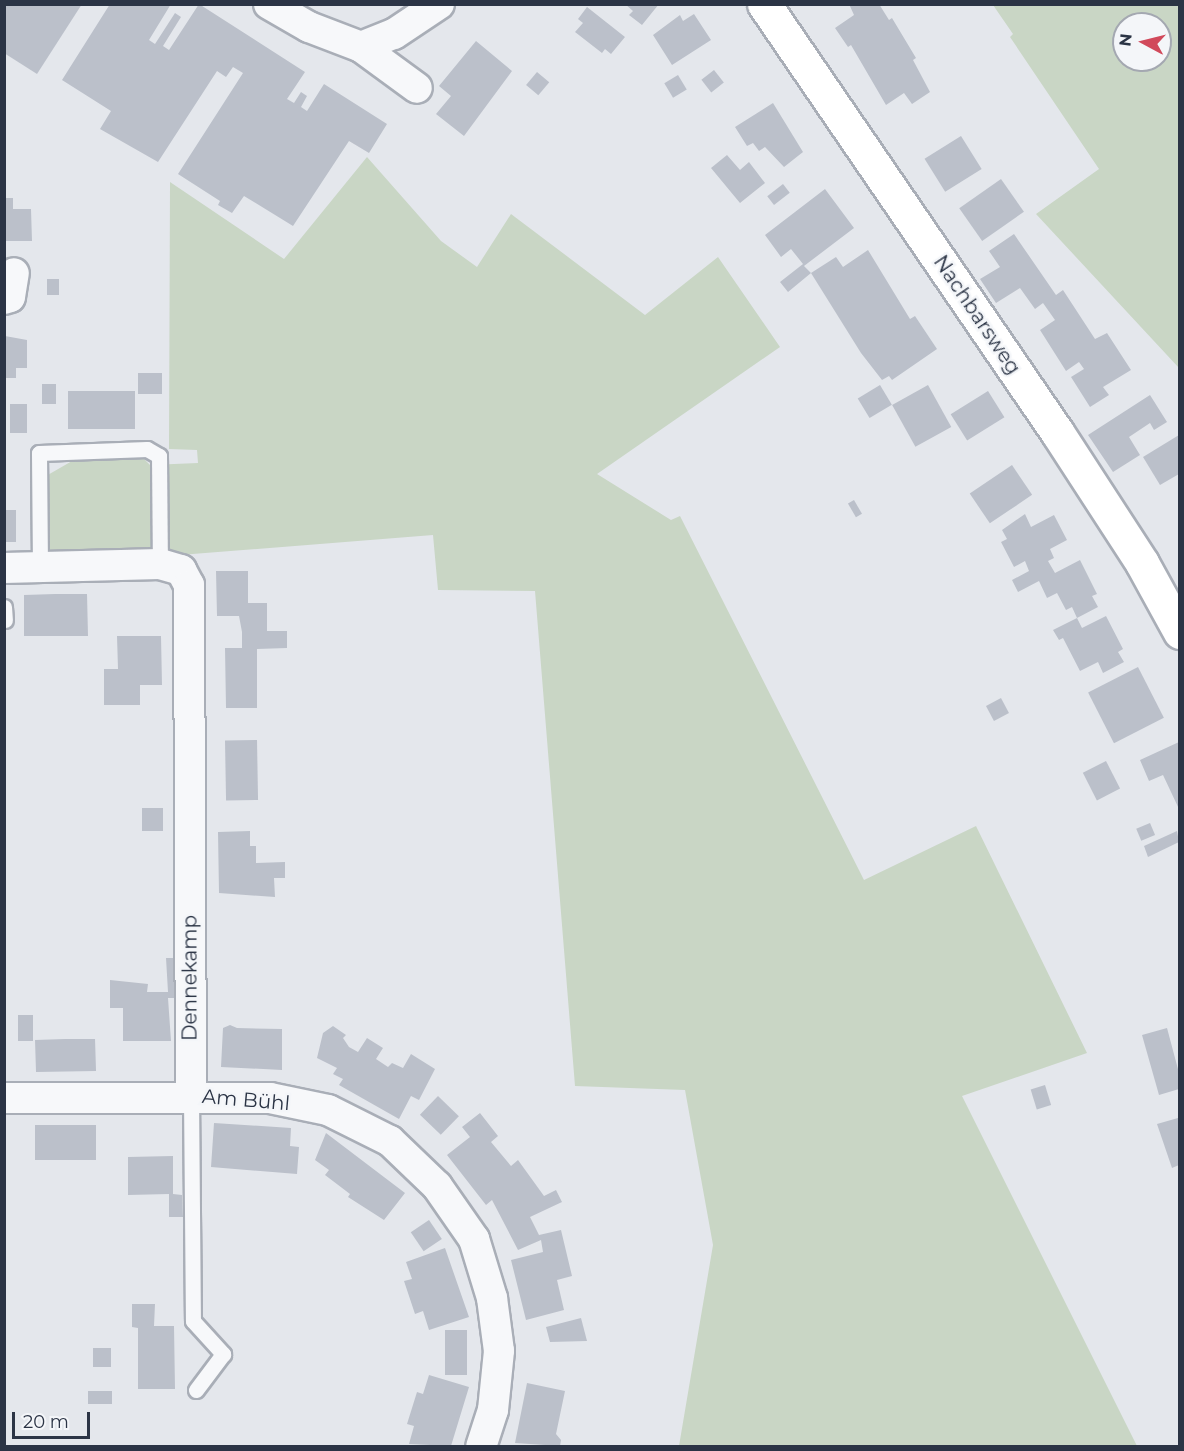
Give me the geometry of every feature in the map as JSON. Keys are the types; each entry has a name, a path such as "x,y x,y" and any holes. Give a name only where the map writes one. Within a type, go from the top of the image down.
{"street":[{"path":"269,4 309,27 361,47 417,88"},
{"path":"361,47 403,29 439,4"},
{"name":"Nachbarsweg","path":"764,4 1057,432 1142,563 1179,632"},
{"path":"4,568 160,564"},
{"name":"Dennekamp","path":"160,564 181,570 189,585 190,1096"},
{"name":"Am Bühl","path":"4,1098 190,1096 270,1098 328,1110 390,1141 437,1186 474,1239 492,1298 499,1351 493,1410 482,1446"}],"lane":[{"path":"40,568 39,453 147,449 159,456 160,564"},
{"path":"4,607 5,620"},
{"name":"Dennekamp","path":"190,1096 194,1321 223,1354 196,1390"}],"green space":[{"path":"993,5 1179,5 1179,368 1036,214 1099,169 1010,37 1013,34"},
{"path":"367,157 441,241 477,267 511,214 645,315 718,257 780,347 597,474 671,520 680,516 864,880 976,826 1087,1053 962,1096 1137,1446 679,1446 713,1245 685,1090 575,1086 535,591 438,590 433,535 167,556 47,556 46,476 79,457 142,457 150,465 198,463 197,450 169,449 170,182 284,259"}],"building":[{"path":"4,4 82,4 37,74 4,53"},
{"path":"110,4 171,4 149,40 155,44 175,13 181,17 163,46 169,50 199,4 305,72 287,99 294,103 301,92 307,96 301,107 307,111 324,84 387,124 369,153 349,141 293,226 244,196 232,213 218,205 220,201 178,174 243,73 233,67 226,77 217,71 158,162 100,129 111,111 62,80"},
{"path":"625,4 659,4 642,25 629,15 633,11"},
{"path":"849,4 879,4 889,20 892,18 916,58 913,60 930,92 912,104 904,93 886,105 851,45 848,47 835,28 854,15"},
{"path":"587,7 625,37 611,54 605,49 602,53 575,32 583,23 578,19"},
{"path":"694,14 711,40 672,65 653,35 680,15 683,21"},
{"path":"476,41 512,71 464,136 436,114 451,96 439,86"},
{"path":"714,70 724,83 711,92 701,80"},
{"path":"537,72 549,82 538,95 526,85"},
{"path":"678,75 687,90 673,98 664,83"},
{"path":"773,103 803,152 784,167 765,147 759,151 753,143 747,146 735,127"},
{"path":"961,136 982,169 945,192 925,159"},
{"path":"727,155 740,170 749,162 765,183 740,203 711,168"},
{"path":"1001,179 1024,212 982,241 959,208"},
{"path":"783,184 790,193 774,205 767,196"},
{"path":"825,189 854,228 804,266 811,273 788,292 780,282 803,264 791,249 781,257 765,235"},
{"path":"4,198 13,198 13,209 31,209 32,241 4,241"},
{"path":"1014,234 1056,295 1063,290 1095,339 1107,333 1131,370 1103,387 1109,395 1090,407 1071,377 1084,369 1079,362 1066,371 1040,330 1055,320 1043,303 1035,309 1020,288 996,303 980,279 1000,267 989,251"},
{"path":"868,250 910,319 915,316 937,349 892,380 889,376 882,380 861,353 811,273 836,257 843,267"},
{"path":"47,279 59,279 59,295 47,295"},
{"path":"5,336 27,340 27,368 16,368 16,378 5,378"},
{"path":"138,373 162,373 162,394 138,394"},
{"path":"42,384 56,384 56,404 42,404"},
{"path":"880,385 892,405 870,418 858,398"},
{"path":"928,385 951,427 915,447 892,405"},
{"path":"68,391 135,391 135,429 68,429"},
{"path":"988,391 1004,417 967,441 951,414"},
{"path":"1150,395 1167,422 1154,430 1150,423 1129,437 1140,455 1113,472 1088,435"},
{"path":"10,404 27,404 27,433 10,433"},
{"path":"1179,435 1179,474 1160,485 1143,457"},
{"path":"1012,465 1032,495 990,523 970,494"},
{"path":"854,500 862,514 856,517 848,503"},
{"path":"4,510 16,510 16,542 4,542"},
{"path":"1025,514 1031,527 1054,515 1067,540 1050,549 1054,558 1048,561 1055,573 1080,560 1097,594 1092,596 1098,607 1077,618 1072,607 1066,610 1057,593 1047,598 1039,581 1018,592 1012,580 1029,571 1025,561 1014,567 1001,542 1007,539 1002,530"},
{"path":"216,571 248,571 248,603 267,603 267,631 287,631 287,648 257,649 257,708 226,708 225,648 242,648 242,632 239,616 217,616"},
{"path":"87,594 88,636 24,636 24,595"},
{"path":"1106,616 1123,649 1118,652 1124,662 1103,673 1098,662 1080,671 1063,638 1059,640 1053,630 1077,618 1082,628"},
{"path":"117,636 161,636 162,685 140,685 140,705 104,705 104,669 118,669"},
{"path":"1138,667 1164,718 1114,743 1088,692"},
{"path":"1001,698 1009,713 994,721 986,706"},
{"path":"257,740 258,800 226,801 225,741"},
{"path":"1179,742 1179,809 1163,775 1149,781 1140,760"},
{"path":"1106,761 1120,789 1097,800 1083,773"},
{"path":"142,808 163,808 163,831 142,831"},
{"path":"1150,823 1155,835 1141,841 1136,829"},
{"path":"250,831 250,846 256,846 256,863 285,862 285,878 274,878 275,897 219,893 218,832"},
{"path":"1177,831 1179,842 1148,857 1144,846"},
{"path":"166,958 181,958 182,998 168,998 171,1041 123,1041 123,1008 110,1008 110,980 148,984 147,992 168,992"},
{"path":"18,1015 33,1015 33,1041 18,1041"},
{"path":"230,1025 237,1028 282,1029 282,1070 221,1067 223,1028"},
{"path":"333,1026 346,1035 343,1038 349,1047 358,1052 367,1038 383,1048 376,1059 388,1067 392,1063 403,1068 411,1054 435,1069 419,1100 411,1096 399,1119 339,1085 343,1079 333,1074 337,1068 317,1058 323,1033"},
{"path":"1167,1028 1179,1073 1179,1089 1159,1095 1142,1035"},
{"path":"95,1039 96,1071 36,1072 35,1040"},
{"path":"1045,1085 1051,1105 1037,1109 1031,1089"},
{"path":"438,1096 459,1116 441,1135 420,1115"},
{"path":"480,1113 498,1136 491,1142 511,1166 518,1160 544,1196 556,1190 562,1202 530,1217 539,1235 561,1230 572,1276 557,1280 564,1310 526,1320 511,1260 543,1252 541,1240 518,1250 492,1200 486,1205 447,1155 470,1137 462,1127"},
{"path":"1178,1118 1179,1165 1172,1168 1157,1124"},
{"path":"214,1123 291,1128 290,1146 299,1147 297,1174 211,1167"},
{"path":"35,1125 96,1125 96,1160 35,1160"},
{"path":"326,1133 405,1193 384,1220 348,1197 350,1194 325,1175 329,1170 315,1160"},
{"path":"173,1156 173,1194 182,1195 183,1217 169,1217 169,1194 128,1195 128,1157"},
{"path":"429,1220 442,1239 424,1251 411,1232"},
{"path":"445,1248 469,1317 429,1330 423,1311 415,1314 404,1281 412,1279 406,1262"},
{"path":"132,1304 155,1304 154,1326 174,1326 175,1389 138,1389 138,1328 132,1327"},
{"path":"581,1318 587,1341 550,1342 546,1327"},
{"path":"445,1330 467,1330 467,1375 445,1375"},
{"path":"93,1348 111,1348 111,1367 93,1367"},
{"path":"429,1375 469,1387 451,1446 409,1444 414,1426 407,1424 417,1392 423,1394"},
{"path":"527,1383 565,1391 556,1434 561,1440 560,1446 515,1443"},
{"path":"88,1391 112,1391 112,1404 88,1404"}]}
